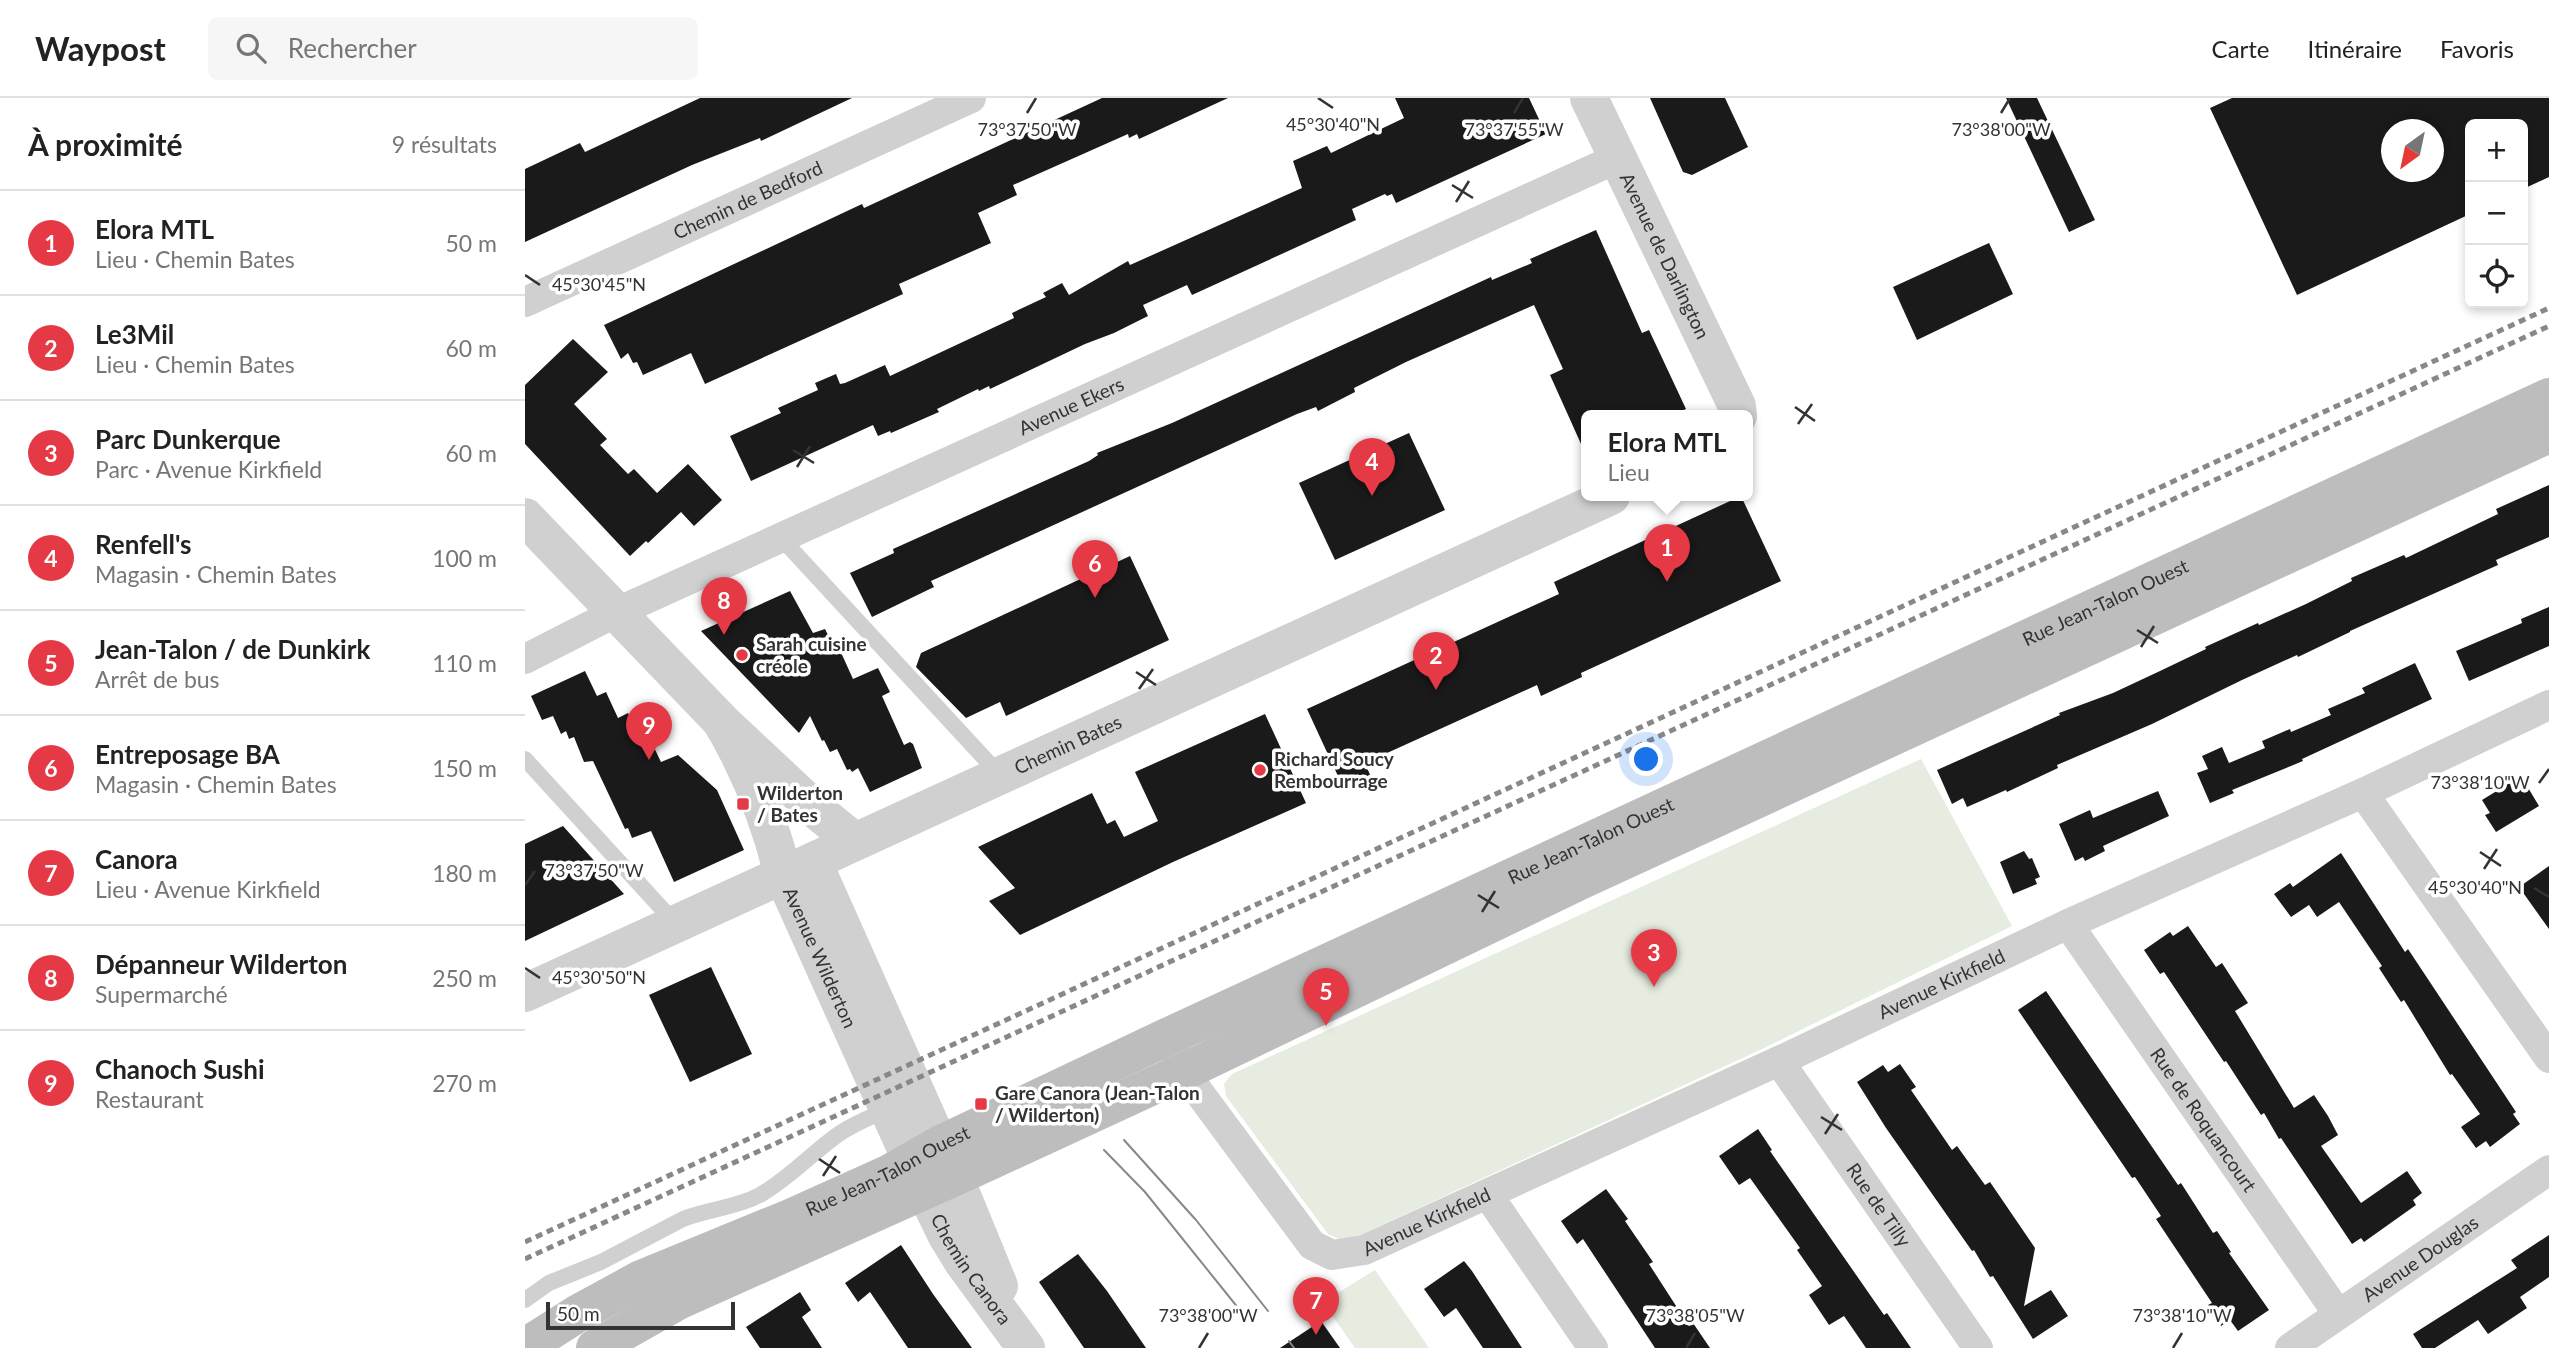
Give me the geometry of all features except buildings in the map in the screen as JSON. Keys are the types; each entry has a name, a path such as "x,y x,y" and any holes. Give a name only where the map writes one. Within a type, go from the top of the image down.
{"main road":[{"name":"Rue Jean-Talon Ouest","path":"595,1348 678,1301 932,1168 1167,1037 2549,397"},
{"name":"Rue Jean-Talon Ouest","path":"525,1347 599,1301 641,1279 790,1218 890,1173 932,1168 1185,1070 1580,881 2549,434"}],"street":[{"name":"Chemin de Bedford","path":"525,302 971,98"},
{"name":"Avenue de Darlington","path":"1589,98 1737,410"},
{"name":"Avenue Ekers","path":"525,659 615,614 1618,158"},
{"name":"Chemin Bates","path":"525,993 1600,501"},
{"name":"Avenue Wilderton","path":"525,517 615,614 721,721 816,810 854,841"},
{"name":"Avenue Kirkfield","path":"1185,1070 1312,1245 1332,1255 1364,1250 1637,1124 1779,1062 2068,923 2363,793 2549,705"},
{"name":"Avenue Wilderton","path":"721,721 741,755 775,840 798,869 932,1168"},
{"path":"2363,793 2549,1058"},
{"name":"Avenue Wilderton","path":"798,869 888,1109 932,1168"},
{"name":"Rue de Roquancourt","path":"2068,923 2338,1314"},
{"path":"1167,1037 1185,1070"},
{"name":"Rue de Tilly","path":"1779,1062 1978,1348"},
{"name":"Chemin Canora","path":"932,1168 1024,1345"},
{"name":"Avenue Douglas","path":"2290,1348 2549,1170"},
{"path":"1488,1195 1593,1348"}],"lane":[{"path":"782,538 999,774"},
{"path":"525,759 676,924"},
{"path":"525,1300 549,1283 601,1262 683,1219 737,1206 761,1195 845,1129 888,1109"}],"shaded area":[{"path":"1921,759 2012,926 1762,1049 1358,1236 1341,1240 1328,1234 1226,1096 1224,1084 1232,1074"},
{"path":"1375,1270 1429,1348 1355,1348 1323,1302"}],"tram line":[{"path":"1124,1140 1196,1220 1268,1311"},
{"path":"1104,1150 1145,1192 1251,1324"},
{"path":"1289,1341 1294,1348"}],"railway":[{"path":"525,1242 2549,308"},
{"path":"525,1259 2549,326"}],"place":[{"name":"Renfell's","path":"1372,496"},
{"name":"Elora MTL","path":"1667,582"},
{"name":"Entreposage BA","path":"1095,598"},
{"name":"Dépanneur Wilderton","path":"724,635"},
{"name":"Sarah cuisine créole","path":"742,655"},
{"name":"Le3Mil","path":"1436,690"},
{"name":"Chanoch Sushi","path":"649,760"},
{"name":"Richard Soucy Rembourrage","path":"1260,770"},
{"name":"Wilderton / Bates","path":"743,804"},
{"name":"Parc Dunkerque","path":"1654,987"},
{"name":"Jean-Talon / de Dunkirk","path":"1326,1026"},
{"name":"Gare Canora (Jean-Talon / Wilderton)","path":"981,1104"},
{"name":"Canora","path":"1316,1335"}]}
